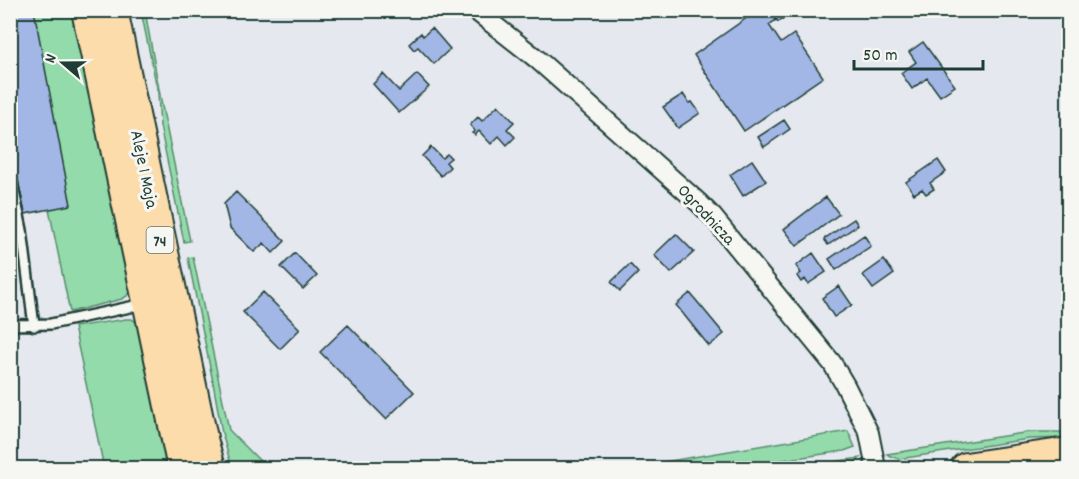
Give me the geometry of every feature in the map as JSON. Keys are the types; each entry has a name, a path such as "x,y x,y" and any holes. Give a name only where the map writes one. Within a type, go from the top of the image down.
{"main road":[{"name":"Aleje 1 Maja","path":"87,10 160,301 210,468"},
{"name":"Aleje 1 Maja","path":"112,10 160,301 183,468"},
{"path":"966,468 1068,453"}],"street":[{"name":"Ogrodnicza","path":"475,10 537,59 659,165 712,216 832,363 869,433 876,468"}],"lane":[{"path":"10,173 22,230 34,326"},
{"path":"10,325 51,324 160,301"}],"green space":[{"path":"10,11 75,11 132,286 127,296 122,299 70,312"},
{"path":"141,11 145,11 190,241 184,242 160,126 158,93"},
{"path":"193,257 229,430 267,468 232,468 222,433 188,258"},
{"path":"132,319 140,325 172,468 104,468 74,327"},
{"path":"848,431 855,447 844,451 728,468 628,468"},
{"path":"1030,432 1068,432 1068,438 1029,439 899,459 887,454"},
{"path":"860,458 847,467 789,468"}],"building":[{"path":"10,10 34,10 71,205 25,214 10,141"},
{"path":"758,10 770,10 776,20 769,25 781,43 794,34 823,77 744,131 694,55"},
{"path":"770,10 795,10 778,22"},
{"path":"432,28 450,49 434,64 418,47 414,50 409,44 421,33 423,36"},
{"path":"923,42 955,86 940,96 927,78 912,89 901,73 916,62 909,52"},
{"path":"383,74 399,91 417,74 429,87 399,113 373,84"},
{"path":"683,94 700,113 678,128 663,107"},
{"path":"498,105 514,122 507,129 515,137 507,145 499,136 491,144 479,131 475,135 472,133 475,131 470,125 478,117 482,121"},
{"path":"784,120 790,129 764,147 758,137"},
{"path":"431,147 442,158 447,154 451,158 446,162 450,167 441,176 422,156"},
{"path":"752,160 766,181 743,196 730,175"},
{"path":"938,160 946,172 930,183 934,189 926,194 922,189 914,194 906,182"},
{"path":"236,192 285,241 273,253 264,243 254,252 230,228 224,204"},
{"path":"826,197 839,214 797,246 784,229"},
{"path":"854,219 858,225 828,245 824,239"},
{"path":"676,234 694,252 671,273 654,255"},
{"path":"864,235 871,246 836,270 829,259"},
{"path":"295,253 317,276 303,289 281,267"},
{"path":"813,253 826,272 808,284 805,279 801,282 797,276 801,273 796,266"},
{"path":"884,260 894,274 873,289 863,275"},
{"path":"630,264 638,273 620,291 611,282"},
{"path":"839,286 852,305 834,317 822,298"},
{"path":"263,292 300,329 280,349 243,312"},
{"path":"690,293 724,334 709,346 676,305"},
{"path":"348,325 414,392 386,419 320,352"}]}
